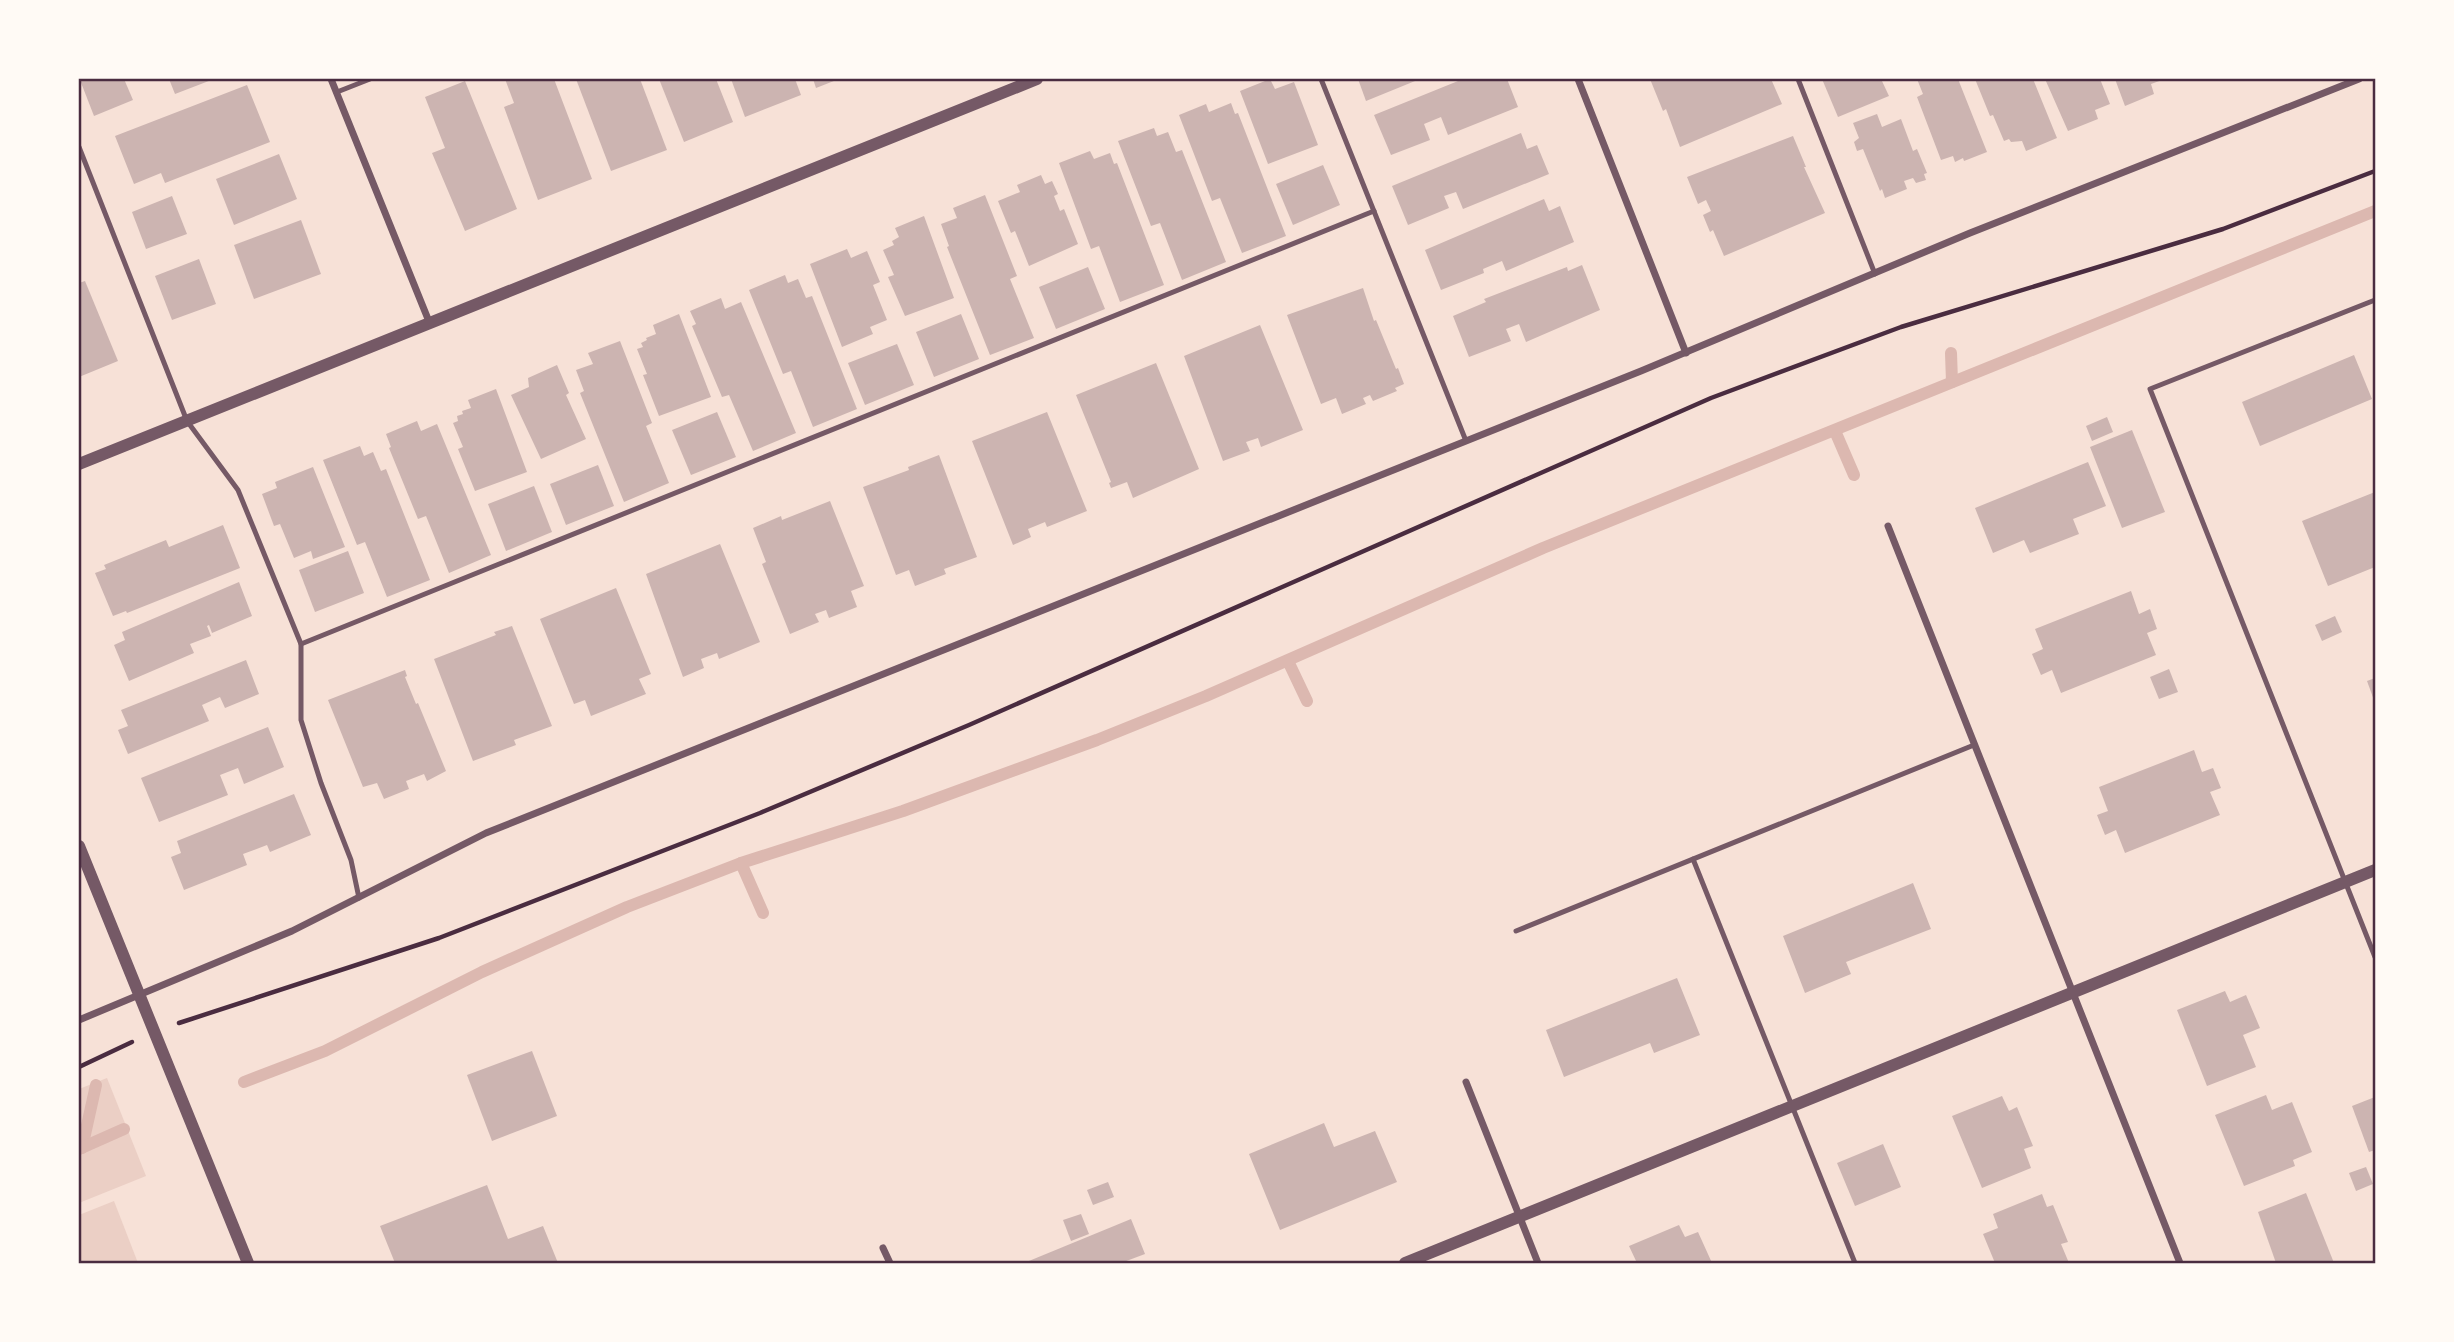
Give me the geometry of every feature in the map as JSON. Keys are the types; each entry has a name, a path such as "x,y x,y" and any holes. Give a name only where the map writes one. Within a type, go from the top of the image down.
{"street":[{"path":"331,79 430,324"},
{"path":"79,464 1037,79"},
{"path":"1578,79 1686,353"},
{"path":"79,1020 292,931 486,833 1686,353 1970,233 2359,79"},
{"path":"1888,526 2180,1263"},
{"path":"79,846 248,1263"},
{"path":"1405,1263 2375,870"},
{"path":"1466,1082 1538,1263"},
{"path":"883,1248 890,1263"}],"lane":[{"path":"337,92 370,79"},
{"path":"1321,79 1466,441"},
{"path":"1798,79 1875,274"},
{"path":"79,148 187,421 239,490 301,644 301,720 321,783 351,860 359,898"},
{"path":"301,644 1374,211"},
{"path":"2375,300 2150,389 2375,957"},
{"path":"1516,931 1974,746"},
{"path":"1693,859 1855,1263"}],"path":[{"path":"192,1018 439,938 773,808 969,725 1710,398 1901,327 2224,229 2375,171"},
{"path":"79,1067 115,1049"}],"shaded area":[{"path":"107,1078 146,1176 79,1203 79,1089"},
{"path":"114,1201 138,1263 79,1263 79,1215"}],"building":[{"path":"124,79 133,100 94,116 80,80"},
{"path":"169,79 214,79 175,94"},
{"path":"505,79 554,79 592,179 538,200 504,107 514,103"},
{"path":"576,79 640,79 667,150 611,171"},
{"path":"659,79 716,79 733,122 684,142"},
{"path":"731,79 795,79 801,95 745,117"},
{"path":"813,79 839,79 816,88"},
{"path":"1270,79 1275,89 1294,82 1318,145 1268,164 1240,91"},
{"path":"1358,79 1420,79 1366,101"},
{"path":"1463,79 1507,79 1518,107 1448,135 1441,117 1424,124 1430,140 1391,155 1374,115"},
{"path":"1650,79 1771,79 1782,104 1680,147 1666,109 1663,111"},
{"path":"1822,79 1881,79 1889,96 1838,117"},
{"path":"1917,79 1958,79 1987,152 1964,161 1963,158 1955,162 1953,156 1941,160 1917,97 1923,94"},
{"path":"1975,79 2033,79 2057,138 2026,151 2022,141 2004,141"},
{"path":"2045,79 2100,79 2110,104 2095,110 2098,119 2068,131"},
{"path":"2115,79 2165,79 2151,84 2154,94 2125,106"},
{"path":"465,81 517,209 465,231 432,153 445,148 425,97"},
{"path":"247,85 270,142 165,183 161,173 134,184 115,136"},
{"path":"1231,103 1235,114 1238,113 1286,236 1242,253 1220,198 1212,201 1179,115 1206,104 1209,112"},
{"path":"1877,114 1882,127 1901,119 1913,151 1917,149 1927,173 1924,174 1926,180 1916,183 1913,178 1904,181 1907,189 1885,198 1863,149 1857,151 1854,142 1859,138 1853,123"},
{"path":"1154,128 1157,136 1168,132 1176,152 1182,150 1226,262 1182,280 1160,223 1151,226 1118,141"},
{"path":"1521,133 1527,149 1537,145 1549,174 1463,209 1456,192 1444,196 1449,208 1408,225 1392,186"},
{"path":"1793,136 1825,213 1724,256 1703,215 1711,211 1706,200 1698,204 1687,177"},
{"path":"1090,151 1094,159 1110,153 1114,164 1117,163 1164,285 1120,302 1099,246 1091,249 1059,163"},
{"path":"279,154 297,199 234,225 216,179"},
{"path":"1323,165 1340,205 1293,225 1276,184"},
{"path":"1041,175 1045,184 1052,181 1058,194 1054,196 1060,211 1064,209 1078,244 1029,266 1015,231 1011,233 998,201 1020,192 1017,185"},
{"path":"985,195 1017,276 1010,279 1034,338 990,355 947,247 949,246 941,224 957,218 953,208"},
{"path":"172,196 187,234 146,249 132,212"},
{"path":"1544,199 1549,211 1560,206 1574,242 1506,271 1502,261 1483,269 1484,273 1441,290 1425,250"},
{"path":"924,216 954,298 905,316 888,277 894,275 883,250 894,245 892,241 899,237 895,228"},
{"path":"301,220 321,274 254,299 234,245"},
{"path":"847,249 851,258 867,251 880,282 873,285 887,320 870,327 873,334 842,347 810,264"},
{"path":"199,259 216,304 172,320 155,276"},
{"path":"1582,265 1600,310 1526,342 1519,324 1506,329 1511,341 1469,357 1453,316 1486,302 1484,299 1567,267 1568,271"},
{"path":"1088,267 1105,309 1056,329 1039,287"},
{"path":"785,275 788,283 798,279 806,298 812,296 857,409 813,427 791,371 783,374 749,290"},
{"path":"85,281 118,361 79,377 79,283"},
{"path":"1363,288 1374,321 1376,320 1404,384 1395,388 1397,391 1373,401 1370,395 1363,398 1366,404 1342,414 1336,398 1321,404 1287,315"},
{"path":"721,298 725,309 741,302 796,433 753,451 729,395 722,397 692,326 696,324 690,311"},
{"path":"679,314 711,397 659,416 643,375 647,374 637,349 643,347 641,343 647,340 646,338 656,334 653,325"},
{"path":"961,314 979,359 934,377 916,332"},
{"path":"1260,325 1303,430 1261,447 1258,438 1246,442 1250,451 1223,461 1184,356"},
{"path":"620,341 652,423 646,426 669,483 624,502 580,393 584,391 576,370 593,364 588,353"},
{"path":"897,344 914,385 865,405 848,363"},
{"path":"2354,355 2372,399 2260,446 2242,402"},
{"path":"1156,363 1199,469 1133,498 1127,482 1111,488 1111,482 1076,395"},
{"path":"557,365 569,393 566,395 586,439 541,459 511,395 529,387 528,378"},
{"path":"496,389 527,472 475,491 458,449 463,447 453,423 458,421 457,416 463,414 462,411 471,408 468,400"},
{"path":"717,412 736,457 691,475 672,430"},
{"path":"1047,412 1087,511 1047,527 1045,522 1028,529 1031,537 1013,545 972,441"},
{"path":"2107,417 2113,432 2092,441 2086,426"},
{"path":"417,421 421,431 437,424 491,555 449,573 426,516 418,519 389,448 391,447 386,434"},
{"path":"2132,430 2165,512 2122,528 2090,447"},
{"path":"360,446 364,456 373,452 381,471 386,469 430,580 387,597 365,542 357,545 323,460"},
{"path":"939,455 977,557 944,569 946,574 915,586 909,570 896,575 863,487 909,470 908,467"},
{"path":"2088,462 2106,506 2073,519 2079,534 2030,553 2024,540 1993,553 1975,508"},
{"path":"598,465 614,506 566,525 550,484"},
{"path":"313,467 345,547 313,559 311,551 294,558 280,524 274,526 262,494 277,488 275,482"},
{"path":"534,486 552,532 506,551 488,504"},
{"path":"2375,492 2375,567 2328,586 2302,521"},
{"path":"830,501 864,586 851,591 857,607 829,618 826,610 815,614 819,622 790,634 762,564 766,562 753,528"},
{"path":"223,525 240,568 127,613 126,611 113,616 95,573 106,569 104,565 166,540 169,547"},
{"path":"720,544 760,642 719,659 717,653 701,659 704,668 683,677 646,574"},
{"path":"348,551 364,593 315,612 299,570"},
{"path":"239,582 252,616 212,633 209,625 207,626 211,636 190,644 194,653 129,681 114,645 125,640 122,632"},
{"path":"616,588 651,674 639,679 646,694 591,716 585,700 574,704 540,619"},
{"path":"2131,591 2139,614 2150,609 2157,629 2147,633 2156,655 2061,693 2052,670 2041,675 2032,654 2043,649 2035,629"},
{"path":"2335,616 2342,632 2322,641 2315,625"},
{"path":"512,626 552,726 514,740 516,745 473,761 434,659"},
{"path":"246,660 259,694 225,708 220,697 202,705 209,721 128,754 118,730 128,726 121,710"},
{"path":"2169,669 2178,692 2159,699 2150,677"},
{"path":"405,670 405,677 446,771 427,781 424,774 406,781 409,789 384,799 377,783 363,787 328,700"},
{"path":"2375,678 2375,703 2367,681"},
{"path":"268,727 284,767 244,784 238,768 220,775 228,795 159,822 141,778"},
{"path":"2194,750 2202,772 2213,768 2221,788 2210,792 2220,815 2125,853 2116,830 2105,835 2097,815 2108,811 2099,787"},
{"path":"294,794 311,835 270,852 267,845 243,854 247,865 184,890 171,857 181,853 177,841"},
{"path":"1913,883 1931,929 1846,962 1851,974 1805,993 1783,936"},
{"path":"1677,978 1700,1035 1654,1053 1650,1043 1564,1077 1546,1030"},
{"path":"2225,991 2230,1002 2246,995 2260,1028 2243,1035 2256,1067 2207,1086 2177,1010"},
{"path":"532,1051 557,1116 492,1141 467,1075"},
{"path":"2266,1095 2272,1110 2292,1102 2312,1152 2293,1160 2295,1166 2244,1186 2215,1115"},
{"path":"2002,1096 2009,1111 2017,1107 2033,1146 2024,1149 2031,1168 1982,1188 1952,1116"},
{"path":"2375,1097 2375,1150 2369,1152 2352,1106"},
{"path":"1324,1123 1334,1147 1375,1131 1397,1182 1280,1230 1249,1154"},
{"path":"1883,1144 1901,1187 1855,1206 1837,1163"},
{"path":"2366,1167 2373,1184 2356,1191 2349,1173"},
{"path":"1108,1182 1114,1197 1093,1205 1087,1190"},
{"path":"487,1185 508,1239 543,1226 558,1263 395,1263 380,1226"},
{"path":"2306,1193 2334,1263 2276,1263 2258,1212"},
{"path":"2042,1194 2047,1207 2053,1205 2068,1242 2061,1244 2069,1263 1995,1263 1983,1234 1998,1228 1993,1214"},
{"path":"1081,1214 1089,1234 1071,1241 1063,1220"},
{"path":"1131,1219 1145,1254 1121,1263 1024,1263"},
{"path":"1679,1225 1685,1237 1698,1232 1712,1263 1637,1263 1629,1246"}],"waterway":[{"path":"244,1082 325,1051 482,972 627,907 741,863 903,811 1097,740 1206,696 1543,548 2375,211"},
{"path":"1951,353 1952,382"},
{"path":"1835,431 1854,475"},
{"path":"1288,661 1307,701"},
{"path":"741,863 763,913"},
{"path":"82,1148 96,1085"},
{"path":"79,1149 124,1129"}]}
